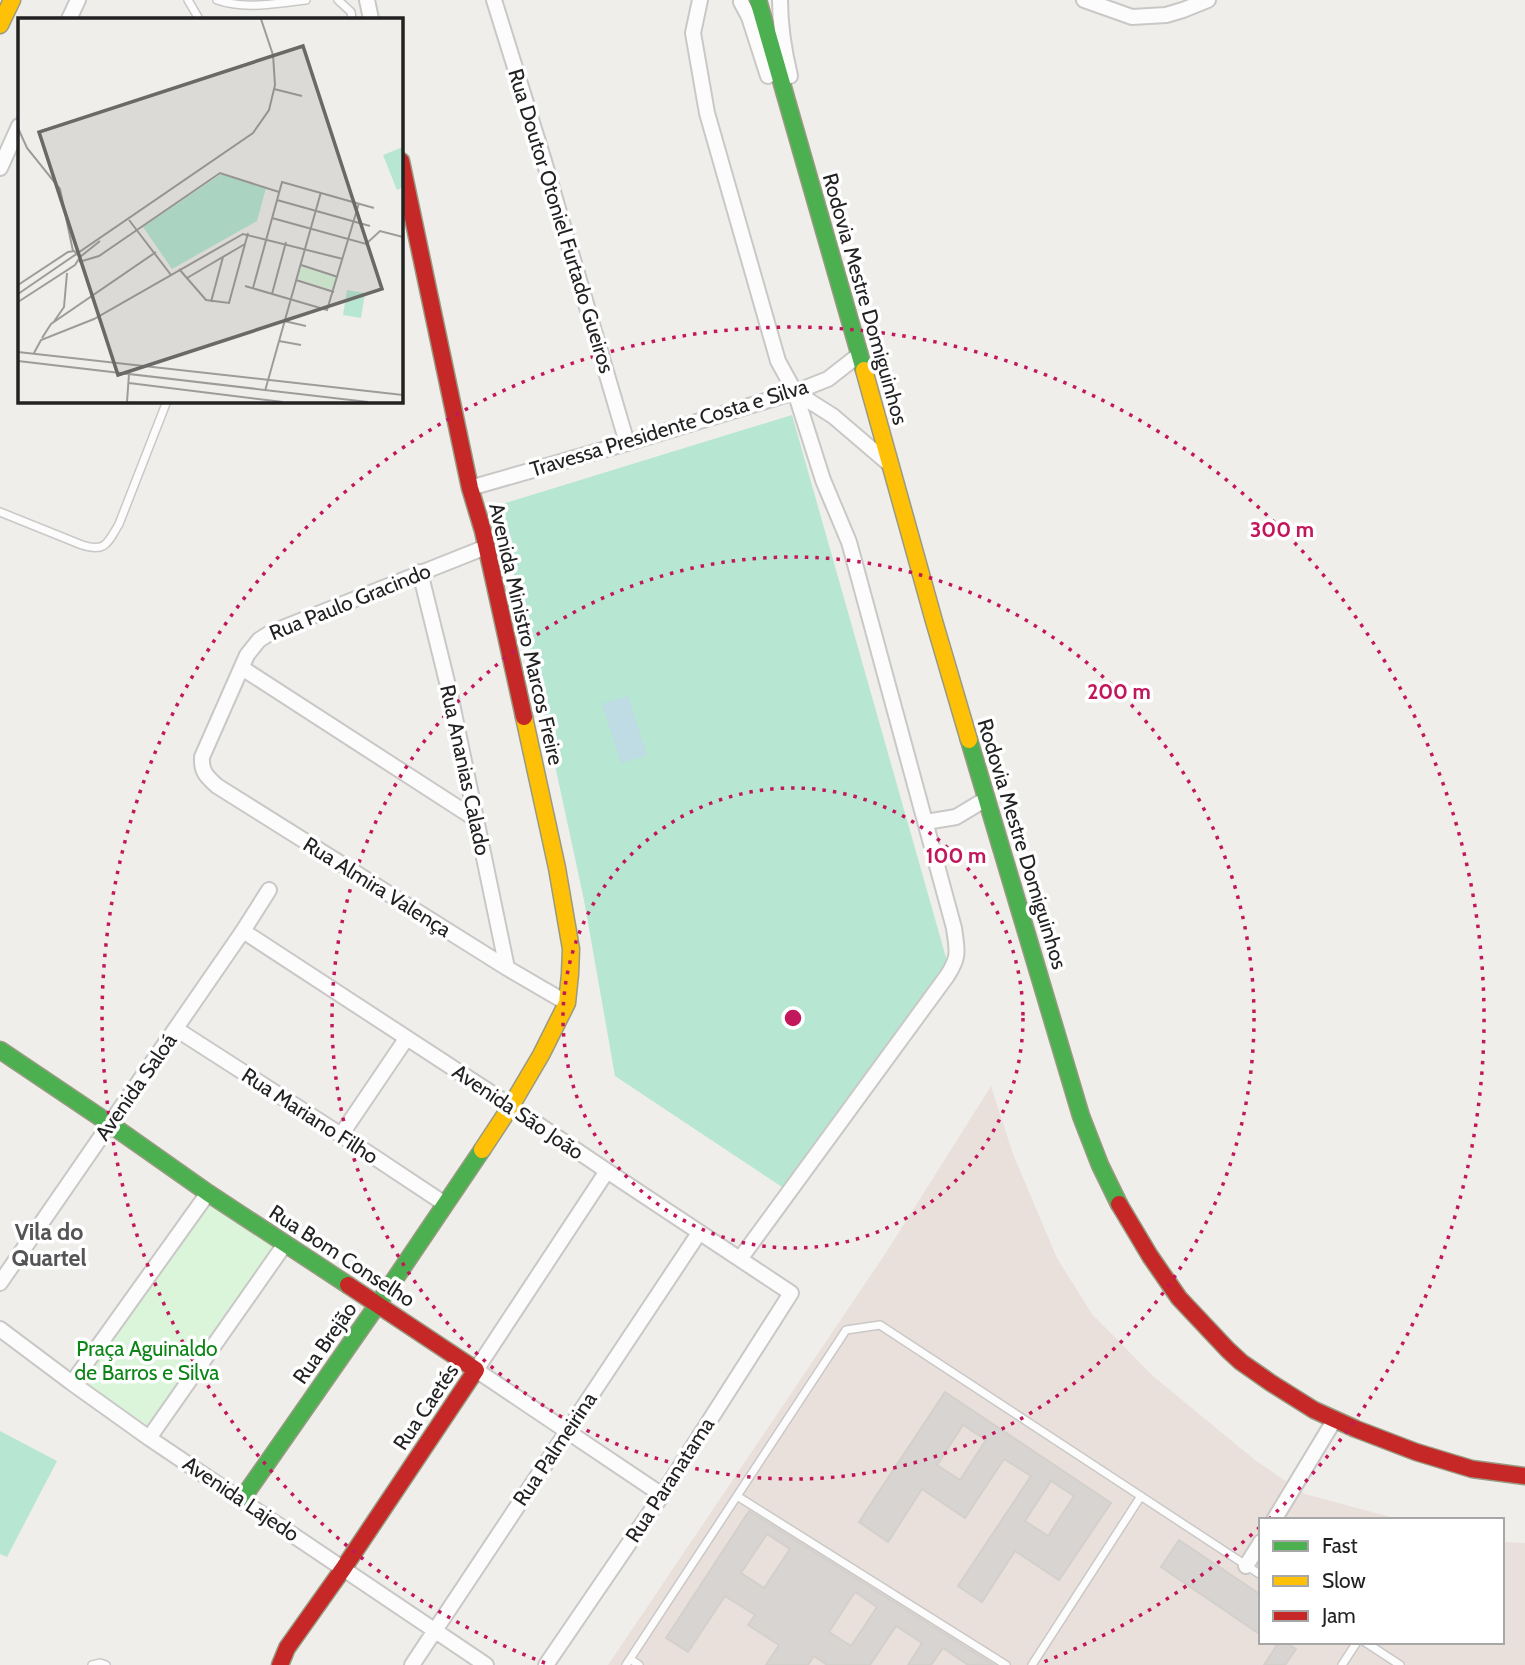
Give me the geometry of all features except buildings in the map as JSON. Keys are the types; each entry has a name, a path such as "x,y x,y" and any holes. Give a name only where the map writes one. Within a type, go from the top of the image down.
{"street":[{"path":"0,25 12,0"},
{"path":"69,18 78,0"},
{"path":"367,0 371,18"},
{"name":"Rua Doutor Otoniel Furtado Gueiros","path":"494,0 628,443"},
{"path":"700,0 693,33 708,113 778,360 795,391 823,480 849,542 954,928 957,956 947,976 740,1259"},
{"path":"780,0 786,60 799,111 804,164"},
{"path":"1084,0 1132,17 1166,15 1208,0"},
{"name":"Rodovia Mestre Domiguinhos","path":"747,1 804,164 986,799 1082,1116 1100,1165 1125,1216 1179,1298 1241,1362 1271,1382 1314,1409 1416,1452 1457,1465 1525,1476"},
{"path":"0,168 18,129"},
{"name":"Avenida Ministro Marcos Freire","path":"402,166 470,488 483,531 557,868 571,949 567,1003 511,1106"},
{"name":"Travessa Presidente Costa e Silva","path":"470,488 795,391 828,379 860,354"},
{"path":"795,391 833,416 891,465"},
{"name":"Rua Paulo Gracindo","path":"202,757 247,655 259,640 270,633 486,547"},
{"name":"Rua Ananias Calado","path":"420,572 450,694 507,968"},
{"path":"242,668 474,818"},
{"name":"Rua Almira Valença","path":"202,757 201,766 205,775 218,786 567,1003"},
{"path":"926,822 956,817 986,799"},
{"name":"Avenida Saloá","path":"0,1283 269,890"},
{"name":"Avenida São João","path":"243,931 792,1293"},
{"name":"Rua Mariano Filho","path":"176,1029 444,1204"},
{"path":"341,1135 406,1039"},
{"name":"Rua Bom Conselho","path":"0,1051 208,1193 662,1494"},
{"name":"Rua Brejão","path":"242,1499 511,1106"},
{"name":"Rua Caetés","path":"280,1665 287,1648 343,1569 607,1171"},
{"path":"72,1383 208,1193"},
{"name":"Rua Palmeirina","path":"412,1665 699,1233"},
{"path":"149,1437 285,1244"},
{"name":"Rua Paranatama","path":"546,1665 662,1494 792,1293"},
{"name":"Avenida Lajedo","path":"0,1329 149,1437 486,1665"},
{"path":"1275,1518 1335,1419"},
{"path":"1246,1566 1259,1545"}],"lane":[{"path":"188,0 198,18"},
{"path":"217,0 248,6 306,0"},
{"path":"338,0 351,12 352,18"},
{"path":"0,512 82,545 103,547 119,524 167,402"},
{"path":"639,1665 628,1662 846,1330 880,1325 1259,1574"},
{"path":"737,1496 1006,1665"},
{"path":"1032,1665 1141,1496"},
{"path":"1342,1665 1356,1644"},
{"path":"1368,1644 1400,1665"},
{"path":"92,1665 106,1665"}],"shaded area":[{"path":"991,1086 1013,1154 1057,1258 1092,1314 1153,1376 1255,1460 1305,1494 1395,1518 1259,1518 1259,1644 1504,1644 1504,1542 1525,1543 1525,1665 608,1665 887,1251"}],"green space":[{"path":"792,415 947,961 785,1189 615,1076 584,900 499,505"},
{"name":"Praça Aguinaldo de Barros e Silva","path":"211,1201 277,1245 150,1427 82,1382"},
{"path":"0,1431 57,1461 7,1557 0,1554"}],"water":[{"path":"628,696 647,755 621,763 602,704"}],"traffic: fast":[{"path":"758,0 864,370"},
{"path":"969,740 1081,1116 1119,1204"},
{"path":"0,1050 208,1193 348,1285"},
{"path":"242,1499 482,1150"}],"traffic: slow":[{"path":"0,25 12,0"},
{"path":"864,370 969,740"},
{"path":"482,1150 541,1055 567,1003 570,974 571,949 557,868 524,717"}],"traffic: jam":[{"path":"402,166 470,488 483,531 524,717"},
{"path":"1119,1204 1179,1298 1228,1350 1271,1383 1314,1410 1416,1452 1472,1469 1525,1476"},
{"path":"280,1665 287,1648 476,1370 348,1285"}],"district":[{"name":"Vila do Quartel","path":"49,1245"}]}
